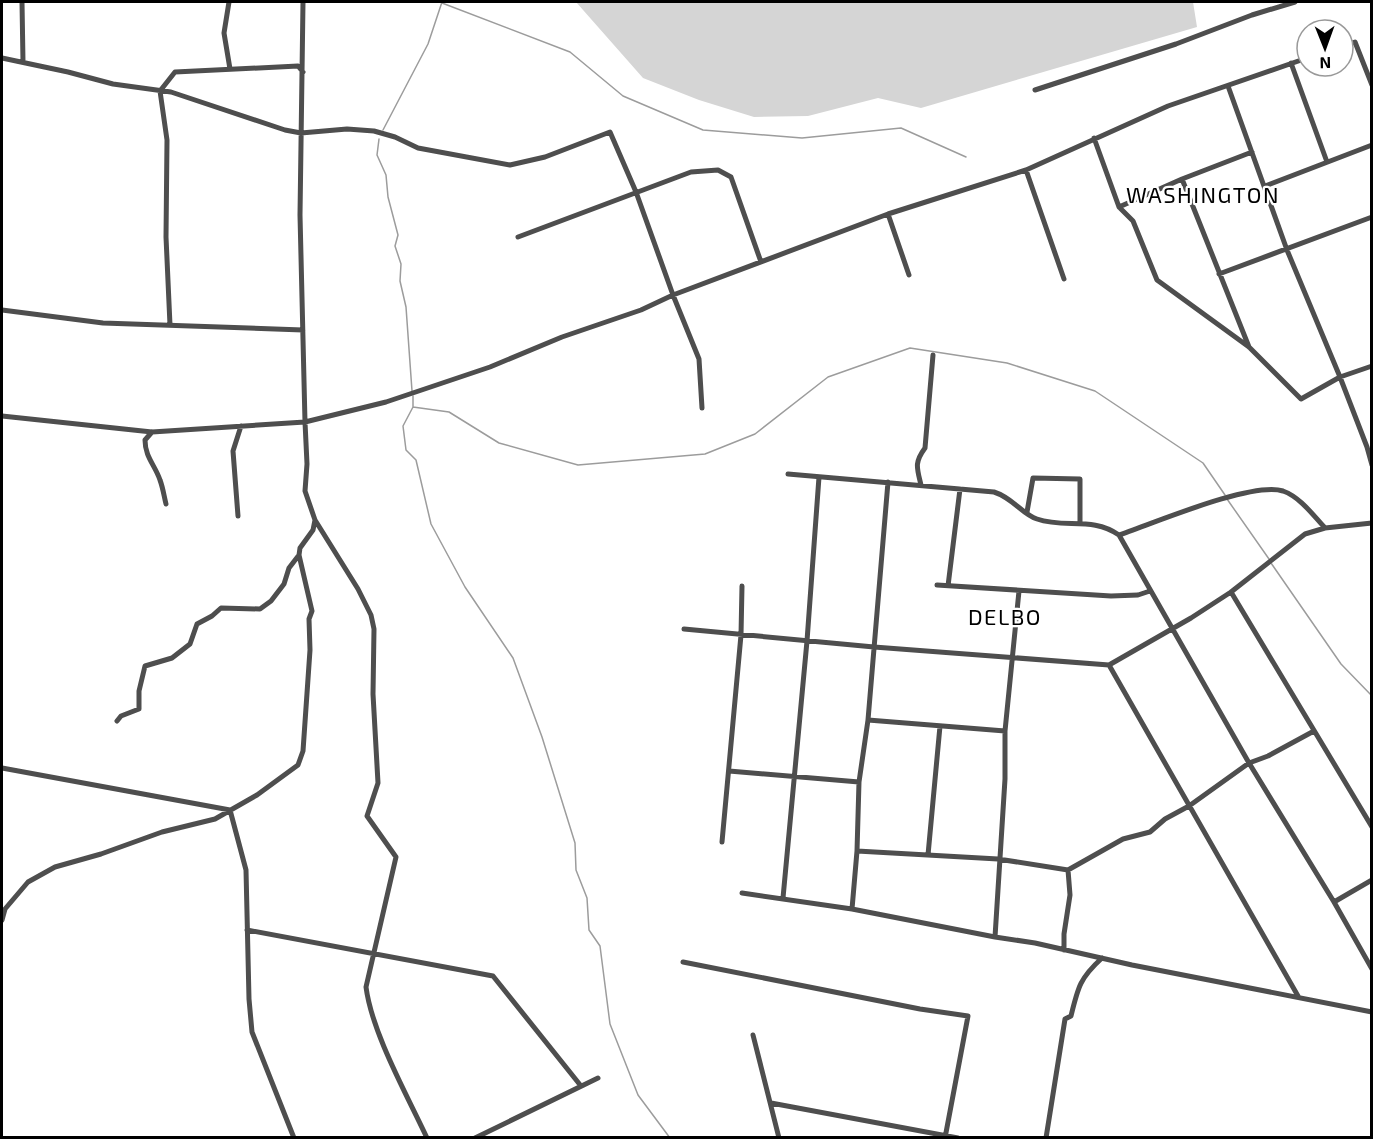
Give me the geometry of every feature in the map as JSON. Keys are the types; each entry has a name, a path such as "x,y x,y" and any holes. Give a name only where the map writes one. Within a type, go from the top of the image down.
{"street":[{"path":"22,2 23,62"},
{"path":"230,2 224,33 230,69"},
{"path":"303,2 301,133 307,464 305,491 315,520 358,589 371,615 374,629 373,694 378,783 367,816 396,857 366,987 367,999 386,1049 427,1137"},
{"path":"1035,90 1295,2"},
{"path":"1355,45 1371,85"},
{"path":"2,58 112,84 171,92 285,130 301,133 347,129 374,131 395,137 418,148 510,165 545,157 610,132 636,192 699,359 702,408"},
{"path":"2,416 152,432 305,422 386,402 490,367 562,337 641,310 673,295 888,214 1026,170 1168,106 1295,62"},
{"path":"1291,63 1327,162"},
{"path":"170,325 166,237 167,140 160,91 175,72 298,66 303,72"},
{"path":"1228,86 1287,250 1369,446 1371,465"},
{"path":"1094,138 1119,207 1133,221 1157,280 1249,347 1301,399 1340,377 1371,366"},
{"path":"1265,186 1371,145"},
{"path":"1119,207 1252,152"},
{"path":"518,237 691,172 718,170 731,177 761,262"},
{"path":"1026,170 1064,279"},
{"path":"1182,179 1249,347"},
{"path":"888,214 909,275"},
{"path":"1219,274 1371,217"},
{"path":"2,310 103,323 303,330"},
{"path":"921,485 916,466 918,457 925,448 933,355"},
{"path":"238,516 233,451 242,426"},
{"path":"152,432 145,440 145,449 150,464 160,479 166,504"},
{"path":"788,474 994,492 1006,495 1034,518 1045,522 1080,523 1103,527 1119,535 1249,763 1334,902 1371,969"},
{"path":"783,898 807,641 819,477"},
{"path":"1027,512 1033,478 1080,479 1080,523"},
{"path":"852,909 857,851 859,782 868,720 888,482"},
{"path":"948,586 960,489"},
{"path":"1119,535 1181,512 1269,489 1281,490 1292,495 1325,528"},
{"path":"2,920 4,909 28,882 55,867 101,854 162,832 215,819 257,795 298,765 303,751 310,650 309,619 312,611 299,555 300,548 313,530 315,520"},
{"path":"684,629 874,647 1109,665 1231,592 1305,534 1325,528 1371,523"},
{"path":"117,721 121,716 139,709 139,691 145,666 172,658 190,644 197,624 221,608 260,609 271,602 284,584 289,568 299,555"},
{"path":"937,585 1125,596 1150,591"},
{"path":"723,842 741,635 742,586"},
{"path":"995,937 998,859 1005,779 1005,731 1019,591"},
{"path":"1231,592 1371,827"},
{"path":"1109,665 1298,996"},
{"path":"868,720 1005,731"},
{"path":"928,855 940,726"},
{"path":"857,851 998,859 1068,870 1123,838 1150,832 1165,819 1189,806 1249,763 1268,756 1314,731"},
{"path":"2,768 230,810"},
{"path":"729,771 859,782"},
{"path":"230,810 246,870 252,1032 294,1137"},
{"path":"1064,950 1070,894 1068,870"},
{"path":"1334,902 1371,880"},
{"path":"742,893 852,909 1371,1012"},
{"path":"248,930 493,976 581,1086"},
{"path":"1046,1137 1065,1019 1071,1016 1078,988 1086,972 1102,958"},
{"path":"682,962 920,1009 968,1016 945,1136"},
{"path":"753,1035 779,1137"},
{"path":"475,1137 598,1078"},
{"path":"771,1103 958,1137"}],"shaded area":[{"path":"576,2 1193,2 1197,27 921,108 878,98 808,116 754,117 699,100 643,78"}],"waterway":[{"path":"383,130 428,44 442,2"},
{"path":"442,3 570,52 623,96 703,130 802,138 901,128 966,157"},
{"path":"379,139 377,155 386,175 388,197 398,235 395,246 401,264 400,281 406,307 412,391"},
{"path":"413,407 449,412 499,443 578,465 705,454 755,434 828,377 910,348 1007,363 1095,391 1203,463 1225,495"},
{"path":"413,396 413,407 403,426 406,450 416,460 431,524 465,587 513,658 542,737 575,843 576,870 587,898 589,930 600,946 610,1024 638,1095 670,1138"},
{"path":"1227,499 1269,559"},
{"path":"1271,563 1341,664 1372,696"}],"district":[{"name":"WASHINGTON","path":"1203,194"},
{"name":"DELBO","path":"1005,616"}]}
